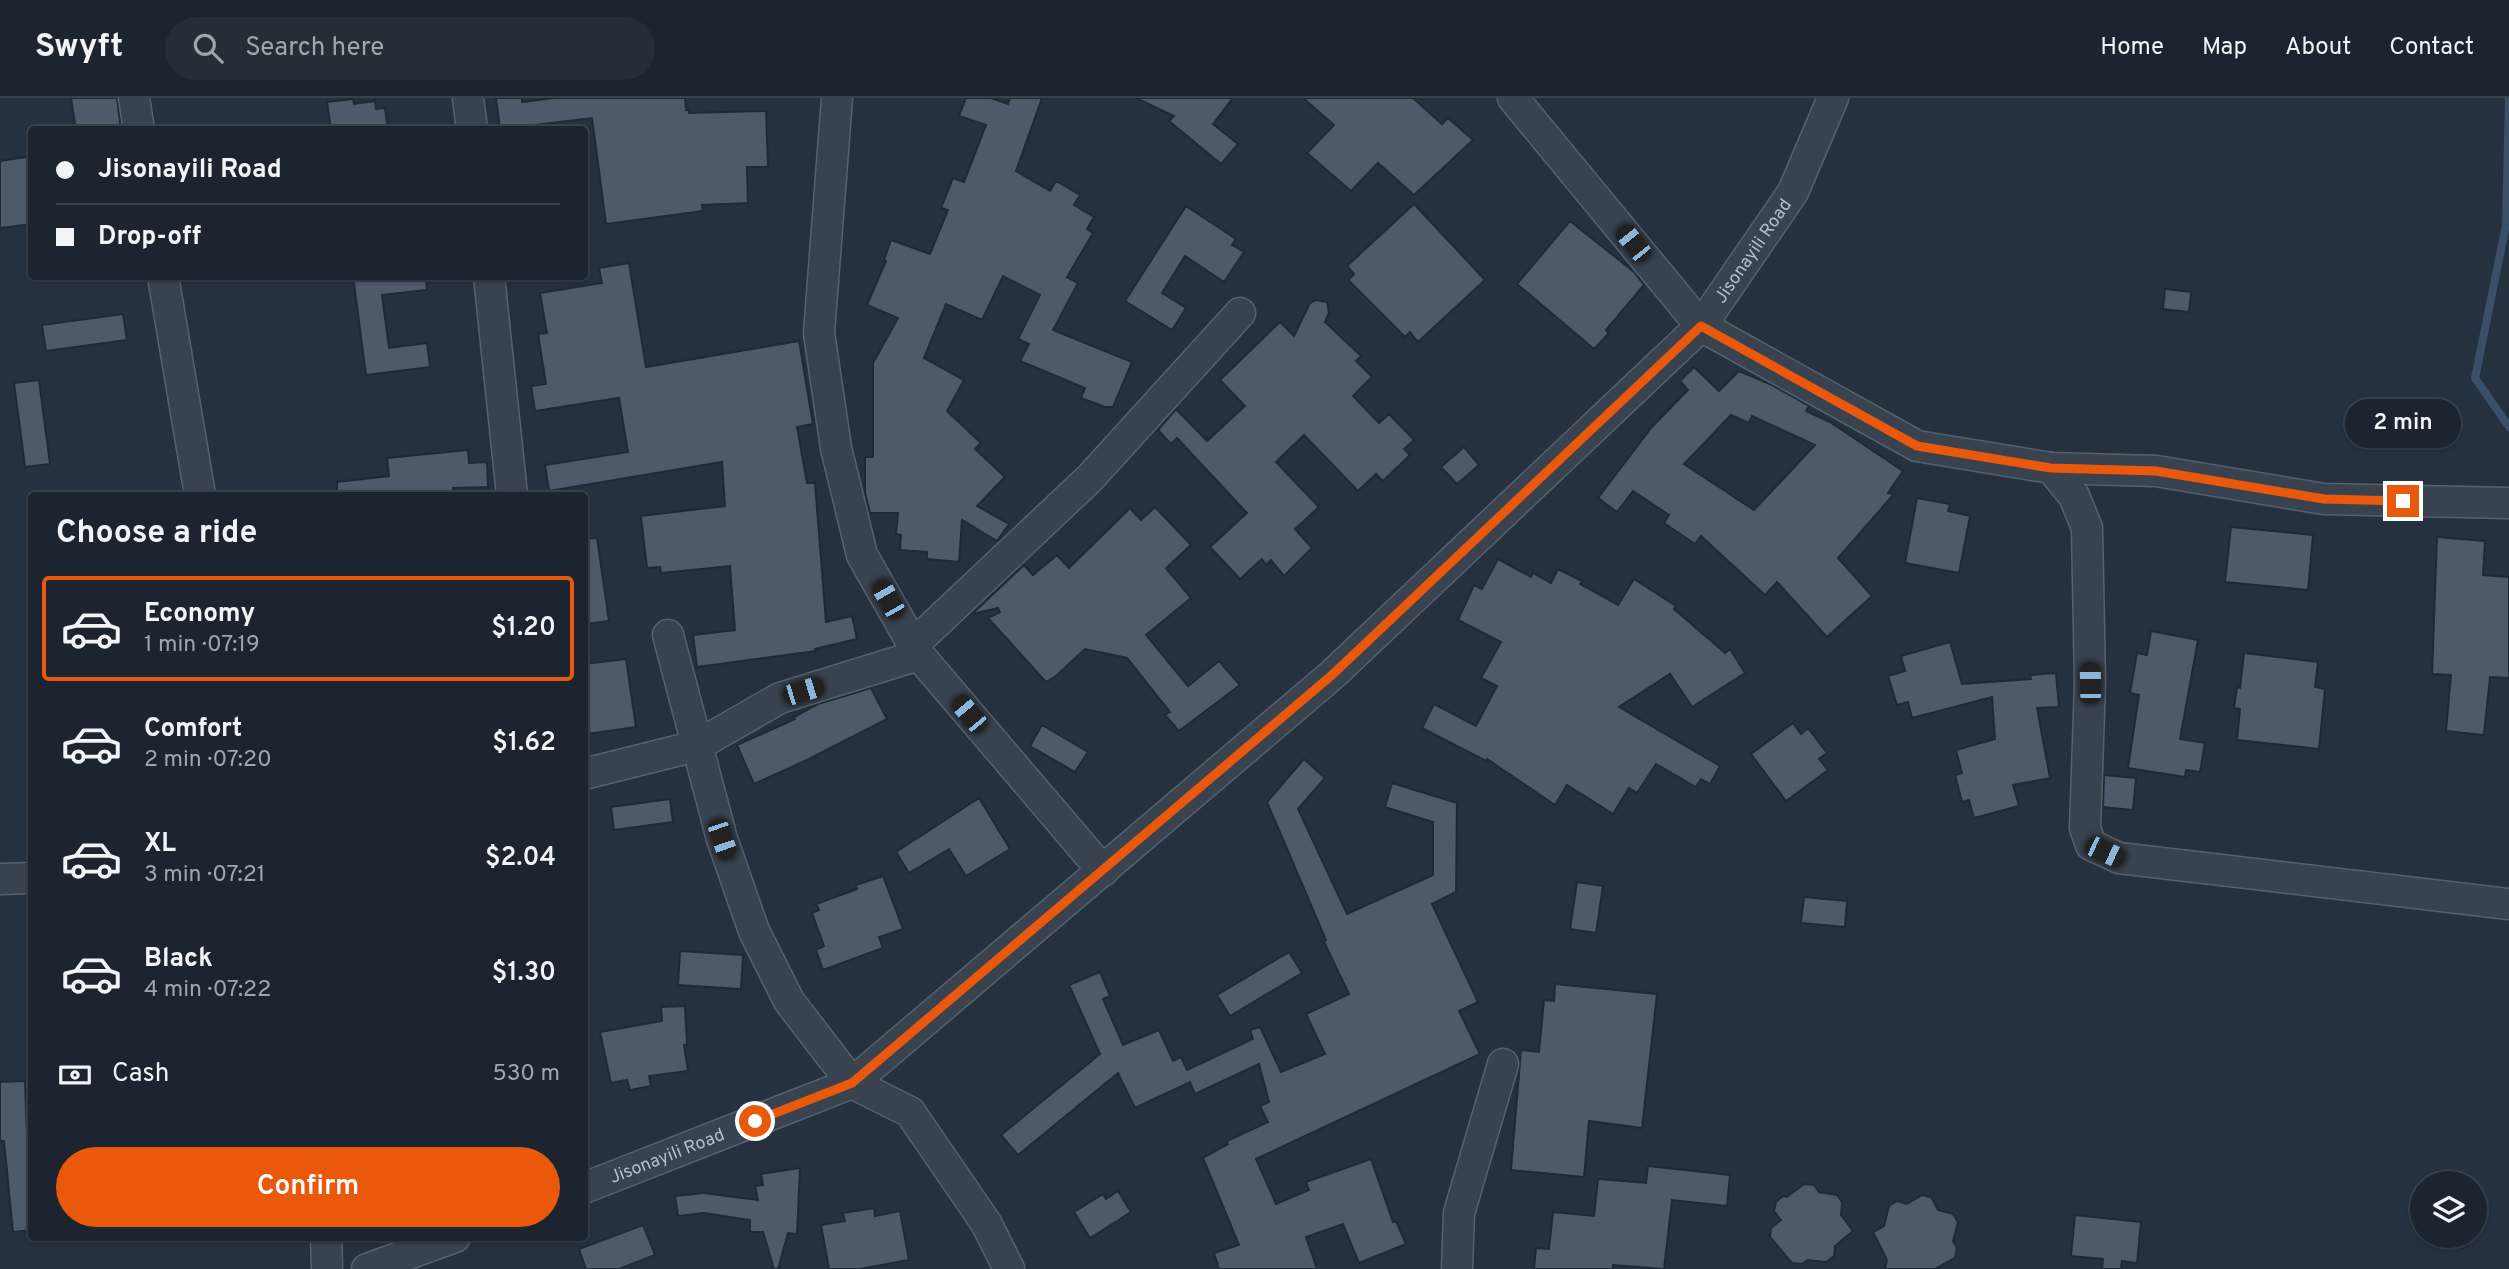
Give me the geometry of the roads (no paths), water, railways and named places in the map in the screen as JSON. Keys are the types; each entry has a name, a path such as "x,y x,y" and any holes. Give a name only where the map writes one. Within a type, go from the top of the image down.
{"street":[{"path":"134,98 138,126"},
{"path":"468,98 472,126"},
{"path":"838,98 819,334 836,448 862,555 916,649 1103,871"},
{"path":"1513,98 1701,326 1917,446 2051,468 2156,471 2324,499 2509,503"},
{"name":"Jisonayili Road","path":"588,1186 852,1083 1332,675 1701,326 1793,192 1833,98"},
{"path":"164,280 199,492"},
{"path":"489,280 512,492"},
{"path":"588,773 696,746 780,698 916,649 1090,478 1240,313"},
{"path":"2051,468 2074,496 2087,528 2090,683 2085,828 2091,845 2119,859 2509,904"},
{"path":"668,635 722,839 754,931 789,1001 852,1083 910,1112 986,1223 1009,1269"},
{"path":"0,879 28,878"},
{"path":"1457,1269 1460,1213 1503,1064"},
{"path":"326,1241 327,1269"},
{"path":"367,1269 444,1241"}],"waterway":[{"path":"2509,98 2506,225 2475,378 2509,427"}]}
